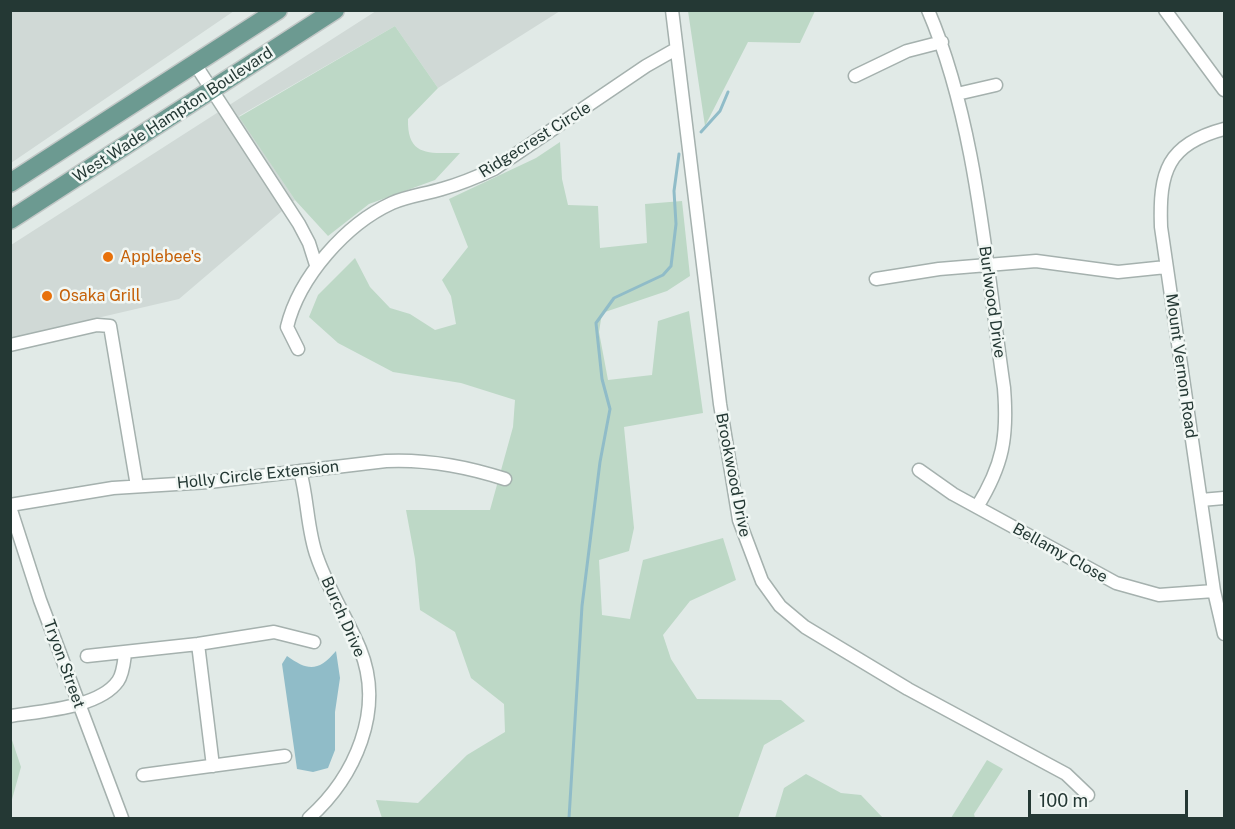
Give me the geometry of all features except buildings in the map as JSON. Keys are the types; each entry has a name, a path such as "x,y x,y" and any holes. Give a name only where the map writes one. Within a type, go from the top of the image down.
{"main road":[{"name":"West Wade Hampton Boulevard","path":"10,183 278,10"},
{"name":"West Wade Hampton Boulevard","path":"10,220 336,10"}],"street":[{"name":"Brookwood Drive","path":"672,10 710,338 725,437 739,520 762,581 780,606 805,627 908,689 1066,774 1088,795"},
{"name":"Burlwood Drive","path":"928,10 942,42 957,94 969,154 1004,388 1005,427 998,470 976,507"},
{"path":"1165,10 1224,90"},
{"path":"855,76 907,51 942,42"},
{"name":"Ridgecrest Circle","path":"297,349 288,327 301,291 316,265 351,232 382,208 394,202 469,181 494,169 646,66 676,49"},
{"path":"195,64 299,224 316,265"},
{"path":"957,94 996,85"},
{"name":"Mount Vernon Road","path":"1224,129 1189,142 1177,153 1165,172 1160,200 1166,267 1214,591 1224,634"},
{"path":"876,279 916,272 986,265 1057,262 1127,272 1166,267"},
{"path":"10,345 98,325 110,326 137,486"},
{"name":"Holly Circle Extension","path":"10,506 137,486 209,482 415,460 448,464 505,479"},
{"name":"Bellamy Close","path":"919,470 929,479 976,507 1078,563 1134,590 1169,596 1214,591"},
{"name":"Burch Drive","path":"300,471 316,554 360,650 369,693 363,734 351,766 334,794 309,819"},
{"path":"1201,500 1224,498"},
{"name":"Tryon Street","path":"10,506 40,600 122,819"},
{"path":"87,656 125,654 274,633 314,642"},
{"path":"198,645 213,766"},
{"path":"10,716 79,704 98,697 117,681 125,654"},
{"path":"143,775 285,756"}],"shaded area":[{"path":"11,10 234,10 234,11 11,163"},
{"path":"376,11 560,11 438,88 395,26 239,116 295,200 179,299 11,338 11,245"}],"green space":[{"path":"688,10 815,11 800,43 748,42 705,126"},
{"path":"395,26 438,88 408,119 411,140 422,150 460,153 435,180 369,204 328,236 295,200 239,117"},
{"path":"560,142 562,179 568,205 598,206 600,248 647,243 645,204 682,201 690,276 667,291 602,313 599,332 608,380 652,375 658,321 689,311 703,413 624,427 634,528 629,551 599,560 602,615 630,619 643,560 723,538 736,580 690,601 663,635 671,659 697,699 781,700 805,721 764,745 738,818 382,818 376,800 418,803 467,755 505,732 504,704 471,678 455,632 420,610 415,559 406,510 490,510 513,427 515,400 461,383 393,372 338,343 309,317 318,295 355,258 370,287 390,308 410,314 435,330 456,324 451,296 442,280 468,247 449,199 536,158"},
{"path":"11,737 21,767 11,803"},
{"path":"987,760 1003,769 974,814 975,818 951,818"},
{"path":"806,774 841,793 861,795 883,818 775,818 784,788"}],"water":[{"path":"336,651 340,678 335,712 335,750 328,768 313,772 297,769 282,664 287,656 307,667 318,666"}],"waterway":[{"path":"701,132 720,111 728,92"},
{"path":"569,818 582,606 600,462 610,409 602,379 596,323 614,298 663,275 671,266 676,224 674,191 679,154"}],"place":[{"name":"Applebee's","path":"108,257"},
{"name":"Osaka Grill","path":"47,296"}]}
